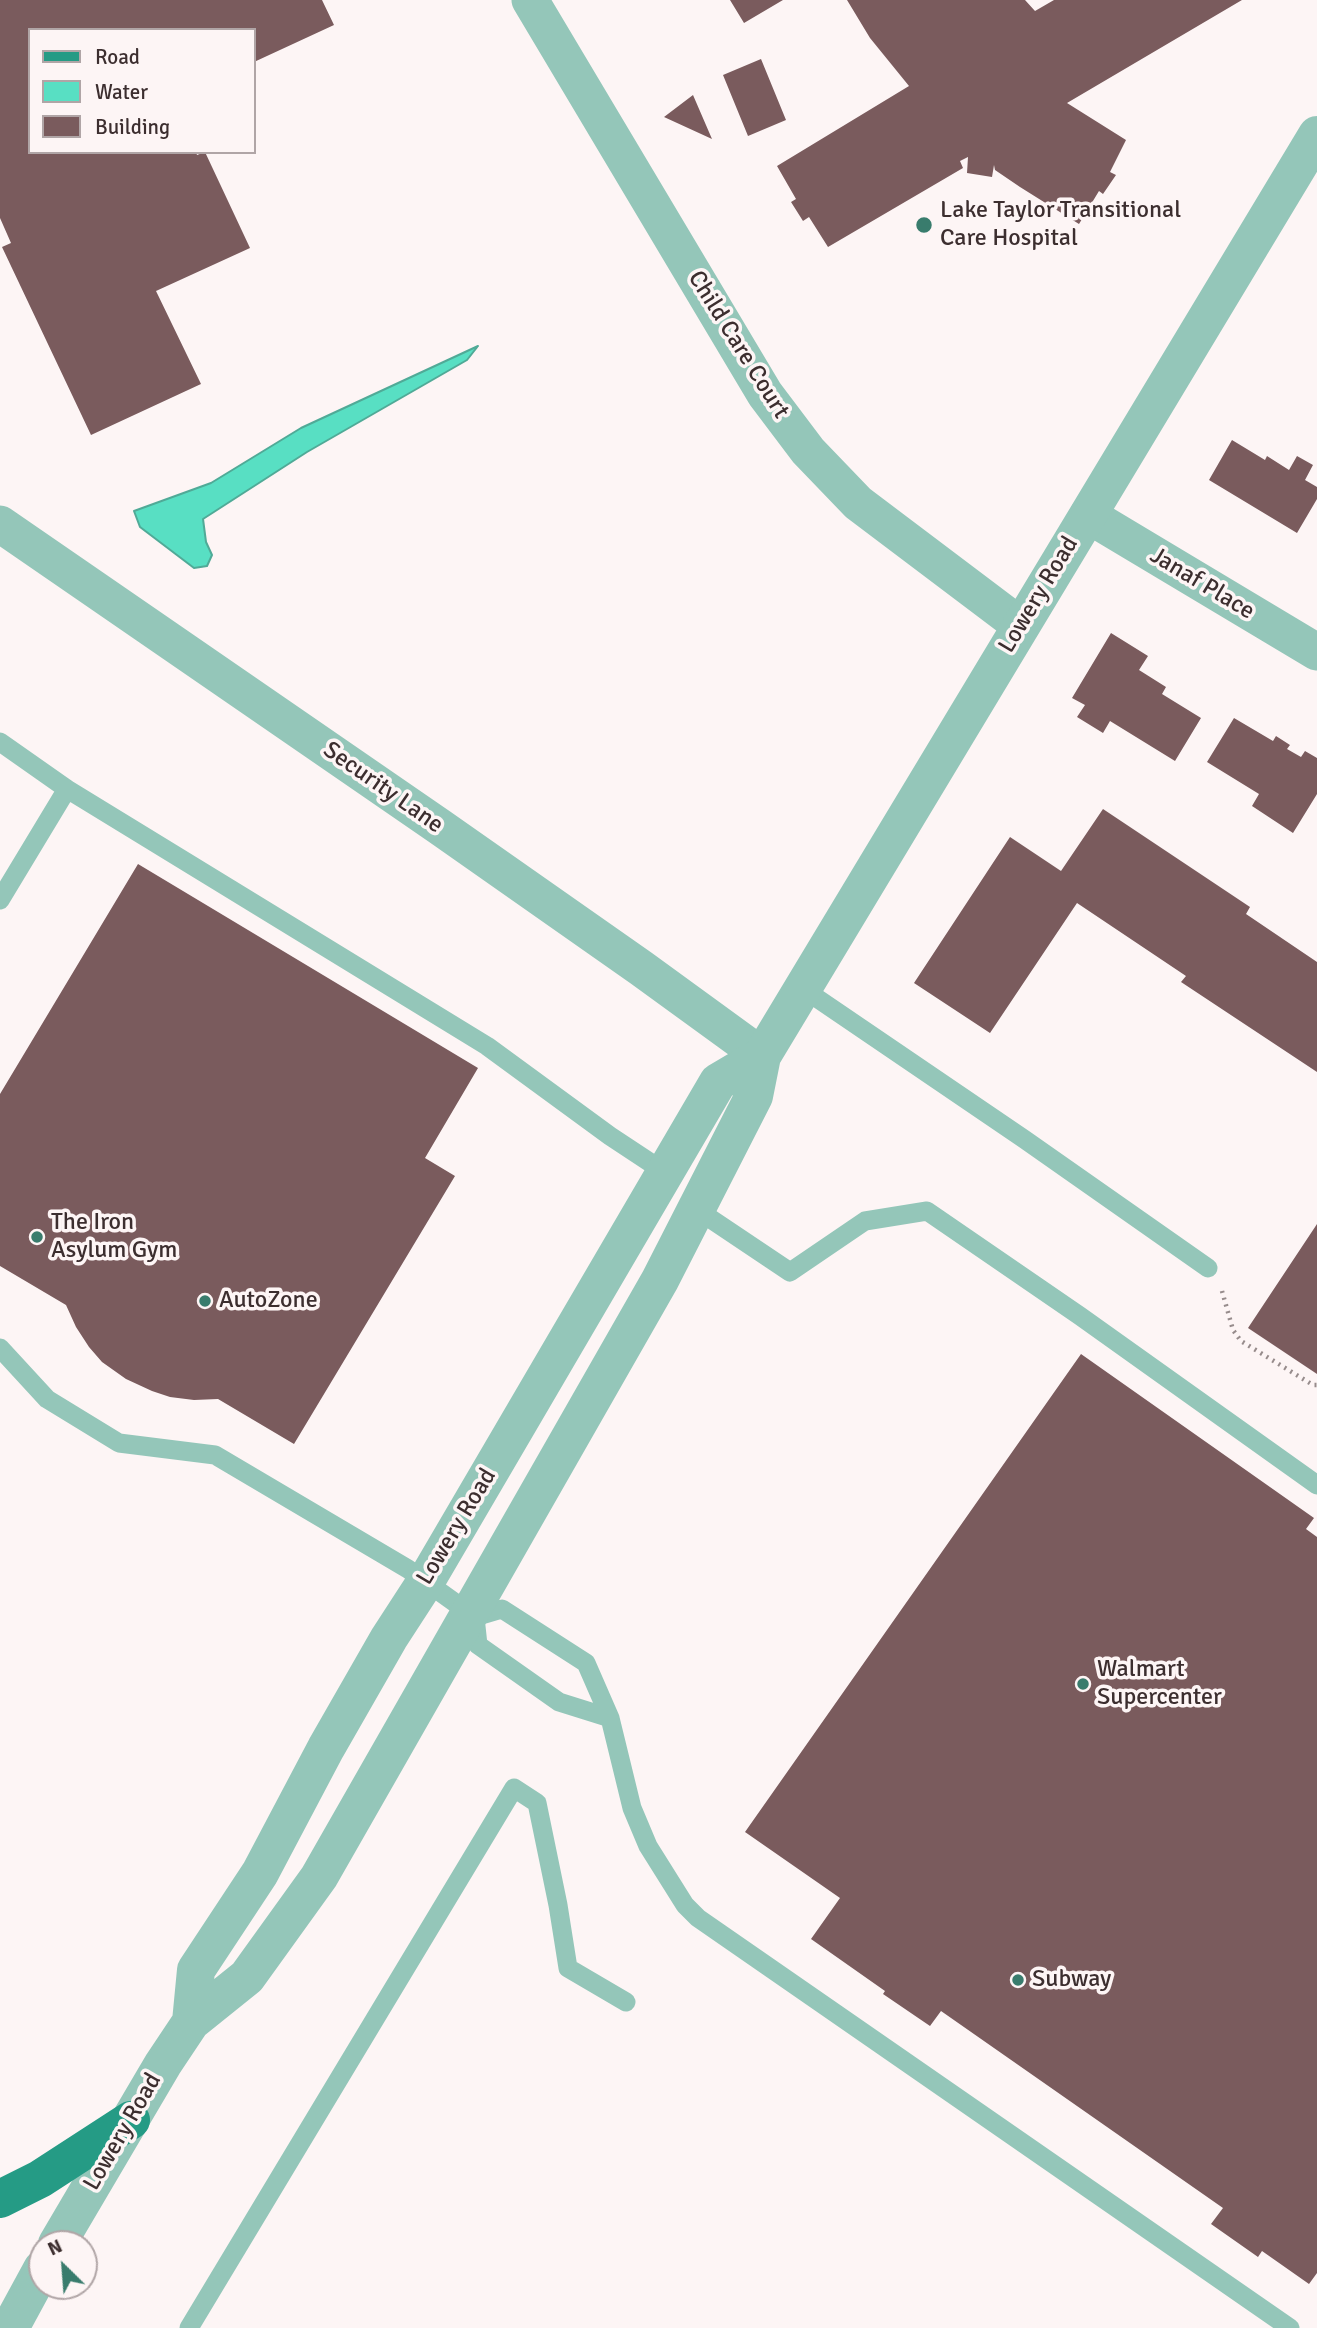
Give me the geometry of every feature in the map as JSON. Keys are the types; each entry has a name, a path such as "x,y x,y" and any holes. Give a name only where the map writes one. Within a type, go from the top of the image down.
{"main road":[{"path":"0,2199 40,2179 131,2120"}],"street":[{"name":"Child Care Court","path":"530,0 765,394 808,451 858,503 1021,626"},
{"name":"Lowery Road","path":"65,2230 163,2064 191,2022 247,1976 319,1877 472,1615 660,1280 754,1096 762,1056 1317,135"},
{"name":"Janaf Place","path":"1087,515 1317,652"},
{"name":"Security Lane","path":"0,524 462,842 762,1056"},
{"name":"Lowery Road","path":"191,2022 196,1970 260,1872 389,1638 426,1581 719,1082 762,1056"},
{"path":"10,2328 28,2295"}],"lane":[{"path":"0,742 67,789 487,1046 610,1136 666,1172"},
{"path":"0,900 67,789"},
{"path":"802,988 1209,1268"},
{"path":"696,1209 790,1272 865,1221 927,1211 1317,1485"},
{"path":"0,1348 47,1399 119,1443 215,1455 426,1581 472,1615 478,1645 559,1702 610,1718"},
{"path":"472,1615 502,1609 586,1663 610,1718 632,1808 648,1846 685,1905 698,1917 1290,2328"},
{"path":"189,2328 514,1788 537,1803 568,1968 626,2002"}],"path":[{"path":"1209,1268 1219,1282 1233,1330 1241,1340 1317,1385"}],"water":[{"path":"478,346 467,360 307,452 203,519 206,542 212,555 207,566 194,568 140,527 134,511 211,483 301,428"}],"building":[{"path":"0,0 322,0 334,25 256,61 256,28 28,28 28,154 206,154 250,248 156,291 201,384 91,435 2,247 11,243 0,218"},
{"path":"730,0 783,0 744,23"},
{"path":"847,0 1025,0 1035,11 1054,0 1242,0 1067,103 1126,140 1110,172 1116,175 1103,194 1099,191 1079,224 995,170 994,165 992,177 967,173 968,157 960,161 963,168 828,247 809,217 803,221 791,202 796,199 777,166 909,86 870,38"},
{"path":"761,59 786,120 748,136 723,75"},
{"path":"693,95 712,139 664,117"},
{"path":"1232,440 1265,460 1267,456 1289,470 1297,456 1313,465 1305,480 1317,487 1317,499 1297,533 1209,480"},
{"path":"1111,633 1148,656 1139,670 1166,687 1162,694 1201,718 1175,761 1110,721 1103,733 1077,717 1085,705 1072,698"},
{"path":"1234,718 1273,741 1276,736 1290,745 1287,749 1301,757 1305,751 1317,758 1317,794 1293,833 1252,806 1259,794 1207,762"},
{"path":"1103,809 1250,907 1246,914 1317,962 1317,1072 1181,982 1186,976 1077,903 990,1033 914,983 1010,837 1061,871"},
{"path":"138,864 478,1068 425,1158 455,1176 294,1444 218,1399 170,1397 126,1379 102,1362 89,1347 66,1305 0,1266 0,1094"},
{"path":"1317,1224 1317,1374 1248,1328"},
{"name":"Walmart Supercenter","path":"1081,1354 1314,1518 1306,1529 1317,1537 1317,2273 1309,2284 1262,2251 1258,2257 1211,2224 1223,2208 941,2011 930,2026 811,1939 840,1898 745,1832"}],"place":[{"name":"Lake Taylor Transitional Care Hospital","path":"924,225"},
{"name":"The Iron Asylum Gym","path":"37,1237"},
{"name":"AutoZone","path":"205,1301"},
{"name":"Walmart Supercenter","path":"1083,1684"},
{"name":"Subway","path":"1018,1980"}]}
